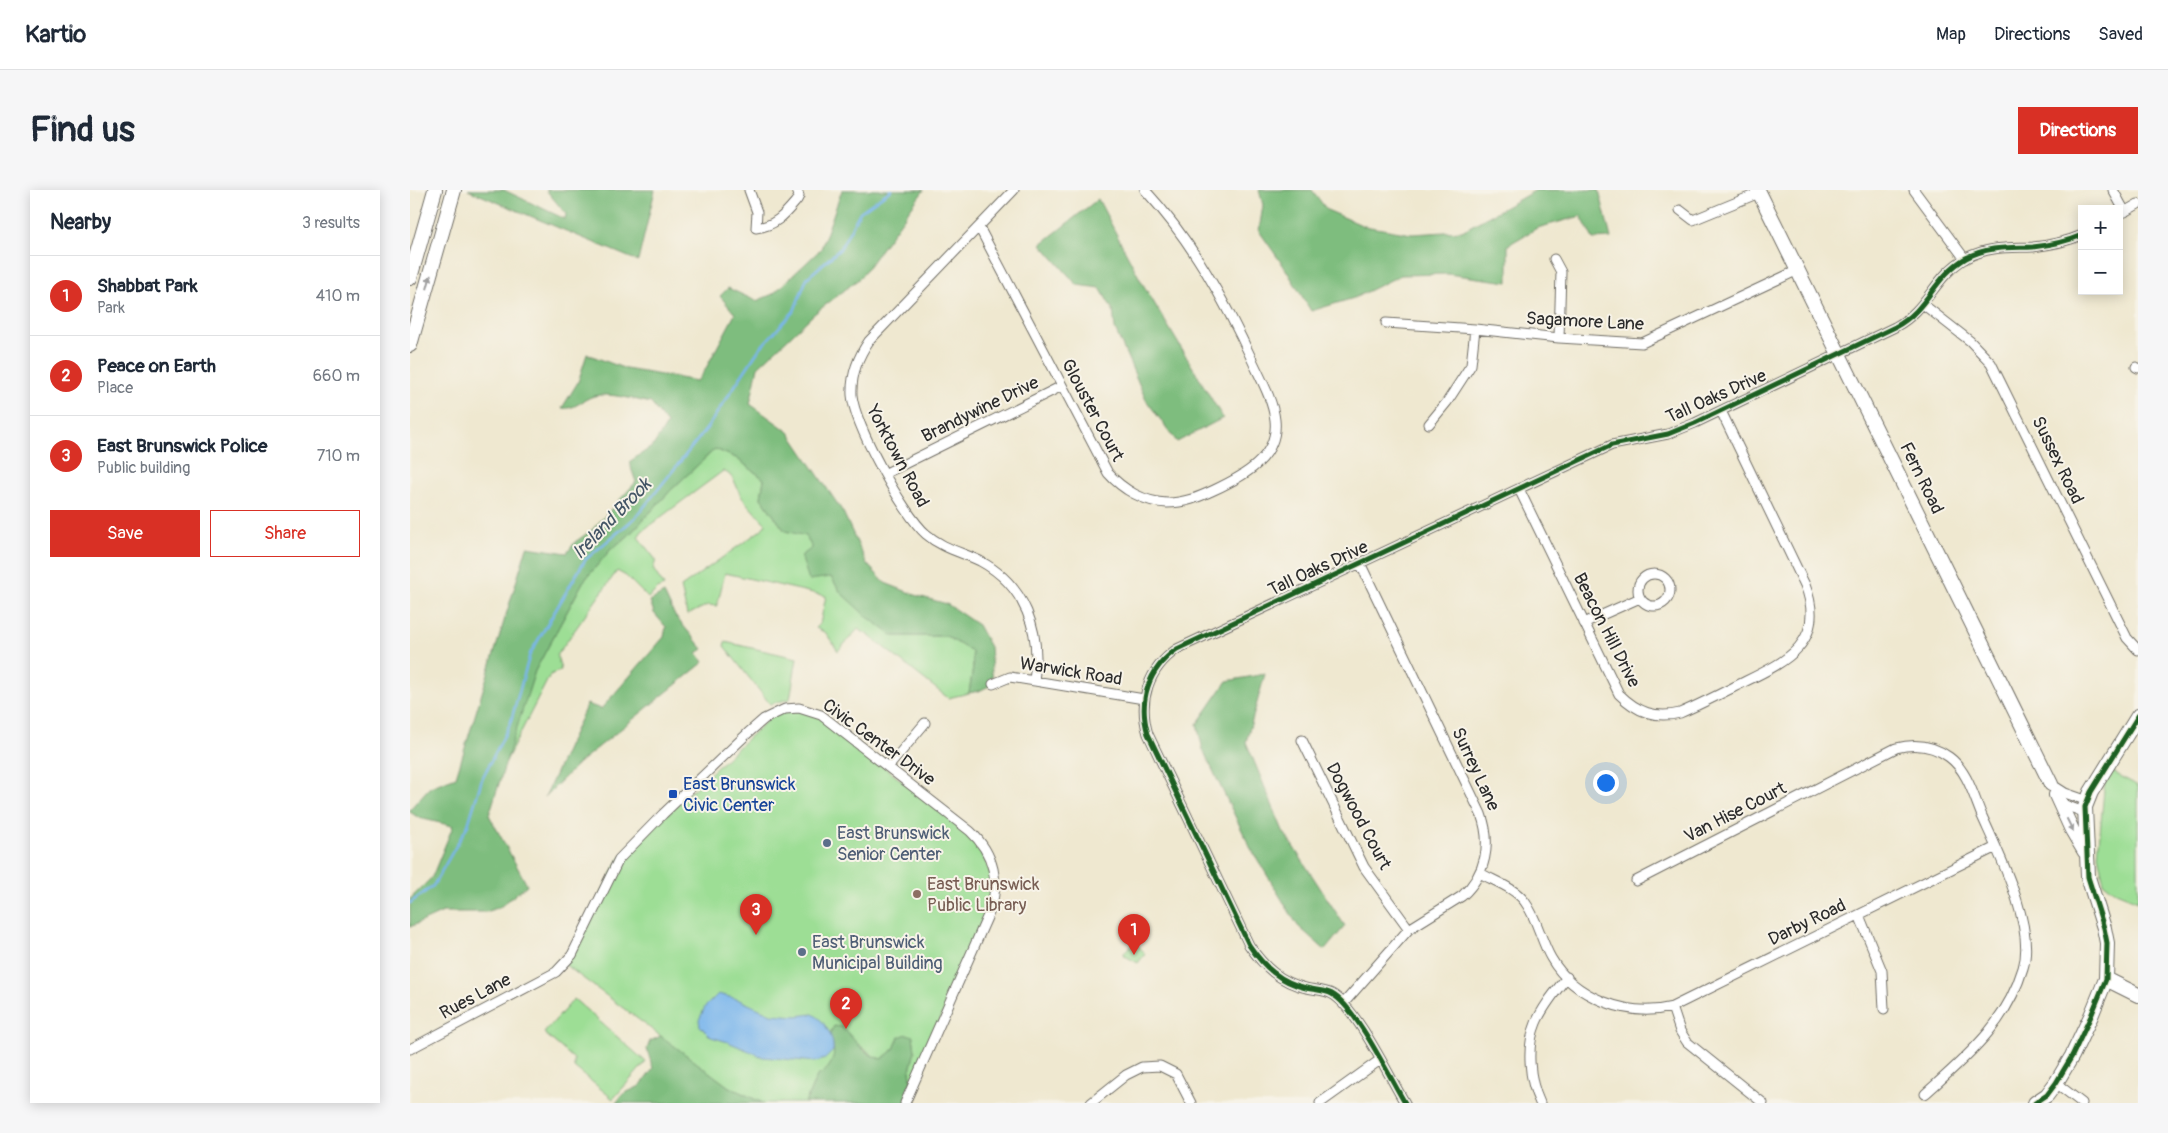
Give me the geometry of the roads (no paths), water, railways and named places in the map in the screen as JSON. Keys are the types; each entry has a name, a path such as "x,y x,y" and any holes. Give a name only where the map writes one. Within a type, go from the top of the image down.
{"street":[{"path":"410,278 435,190"},
{"path":"410,345 454,190"},
{"path":"750,190 757,212 756,228 768,227 779,220 797,200 799,196 797,190"},
{"name":"Yorktown Road","path":"1014,190 864,348 857,364 852,388 855,413 904,507 927,534 946,547 990,567 1018,595 1034,630 1037,652 1034,680"},
{"name":"Glouster Court","path":"979,227 1108,473 1126,490 1150,500 1166,502 1191,500 1246,474 1262,459 1274,434 1275,420 1266,390 1242,338 1196,255 1170,217 1145,190"},
{"path":"1914,190 1966,259"},
{"path":"2112,190 2119,205"},
{"path":"1680,210 1693,220 1759,192"},
{"name":"Fern Road","path":"1759,192 2053,790 2065,805 2086,807"},
{"path":"2123,212 2138,204"},
{"name":"Tall Oaks Drive","path":"1405,1103 1363,1028 1343,1004 1333,994 1297,986 1278,977 1262,964 1249,945 1148,734 1144,720 1144,699 1148,683 1165,658 1177,649 1612,445 1668,434 1840,354 1903,322 1924,305 1941,278 1966,259 1995,248 2049,245 2078,237"},
{"path":"1554,259 1561,272 1559,338"},
{"name":"Sagamore Lane","path":"1386,323 1642,343 1798,270"},
{"name":"Sussex Road","path":"1924,305 1970,340 1991,363 2127,638 2138,650"},
{"path":"1429,424 1447,402 1471,365 1474,329"},
{"name":"Brandywine Drive","path":"886,473 1062,386"},
{"name":"Beacon Hill Drive","path":"1519,489 1619,694 1636,709 1652,715 1664,716 1688,710 1779,665 1790,657 1802,642 1810,617 1808,591 1721,411"},
{"name":"Surrey Lane","path":"1343,1004 1409,929 1462,896 1480,873 1487,843 1486,828 1481,814 1360,563"},
{"path":"1584,623 1640,598"},
{"name":"Warwick Road","path":"993,684 1010,677 1144,699"},
{"name":"Civic Center Drive","path":"556,972 572,955 619,859 663,814 764,719 785,709 810,710 822,715 976,836 991,861 995,882 994,897 989,913 905,1103"},
{"path":"2036,1103 2047,1094 2056,1082 2091,1016 2106,979 2107,943 2088,877 2086,807 2138,716"},
{"path":"889,766 925,723"},
{"name":"Dogwood Court","path":"1302,740 1364,866 1409,929"},
{"name":"Van Hise Court","path":"1636,881 1849,771 1896,748 1910,745 1923,745 1936,749 1949,757 1958,766 1996,847"},
{"path":"2053,790 2065,793 2086,807"},
{"path":"2053,790 2086,854"},
{"path":"1924,1094 1985,1039 2011,997 2024,967 2026,954 2022,922 2011,882 1996,847"},
{"name":"Darby Road","path":"1480,873 1514,892 1525,901 1551,958 1567,977 1590,995 1612,1004 1647,1010 1672,1007 1996,847"},
{"path":"1859,915 1882,971 1884,1009"},
{"name":"Rues Lane","path":"410,1049 556,972"},
{"path":"1540,1103 1531,1073 1532,1035 1536,1022 1548,1002 1567,977"},
{"path":"2106,979 2138,995"},
{"path":"1672,1007 1680,1031 1687,1042 1763,1103"},
{"path":"1320,1103 1380,1060"},
{"path":"1091,1103 1126,1075 1142,1067 1160,1066 1176,1074 1191,1103"},
{"path":"2056,1082 2082,1103"}],"water":[{"path":"718,994 737,999 771,1014 796,1016 813,1014 821,1020 828,1030 833,1051 825,1059 815,1062 763,1057 711,1037 700,1026 699,1020 705,1007"}],"waterway":[{"name":"Ireland Brook","path":"410,903 433,886 468,825 482,779 510,724 530,654 585,560 636,517 707,428 760,348 794,311 807,278 840,249 860,212 891,190"}],"place":[{"name":"East Brunswick Civic Center","path":"673,794"},
{"name":"East Brunswick Senior Center","path":"827,843"},
{"name":"East Brunswick Public Library","path":"917,894"},
{"name":"East Brunswick Police","path":"756,935"},
{"name":"East Brunswick Municipal Building","path":"802,952"},
{"name":"Shabbat Park","path":"1134,955"},
{"name":"Peace on Earth","path":"846,1029"}]}
